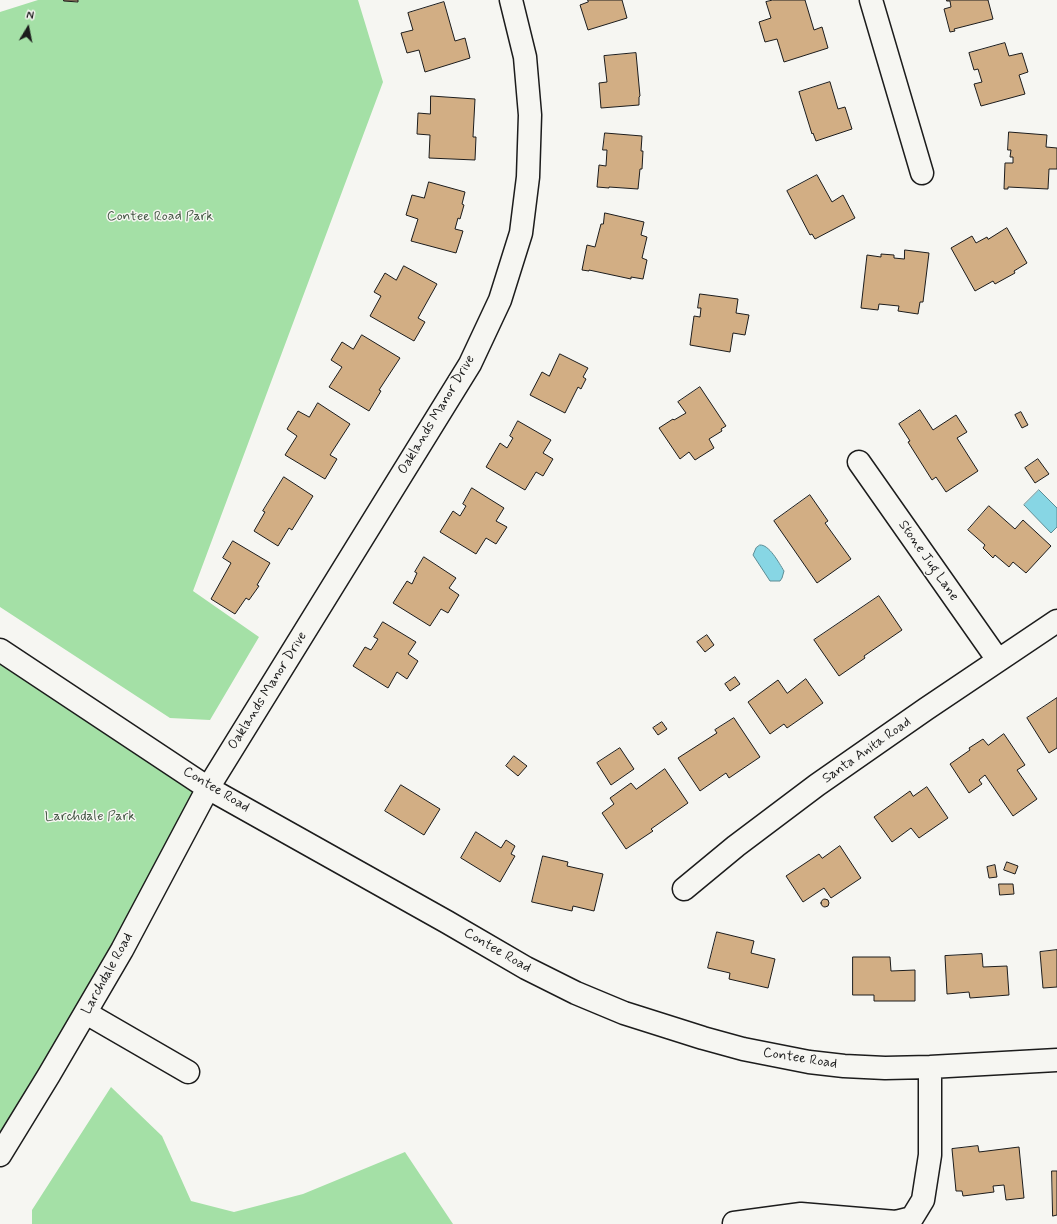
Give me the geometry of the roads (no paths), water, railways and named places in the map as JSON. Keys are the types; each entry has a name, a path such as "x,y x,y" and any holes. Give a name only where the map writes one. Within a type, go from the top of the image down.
{"street":[{"name":"Oaklands Manor Drive","path":"208,788 470,364 500,300 521,233 528,177 530,115 525,57 511,0"},
{"path":"871,0 922,173"},
{"name":"Stone Jug Lane","path":"859,462 998,660"},
{"name":"Santa Anita Road","path":"684,889 771,818 926,709 1057,622"},
{"name":"Contee Road","path":"0,650 208,788 526,968 576,993 624,1013 743,1049 801,1060 844,1066 885,1068 930,1067 1057,1060"},
{"name":"Larchdale Road","path":"0,1155 86,1013 122,950 208,788"},
{"path":"86,1013 188,1072"},
{"path":"734,1223 801,1214 896,1222 912,1218 923,1200 930,1155 930,1067"}],"water":[{"path":"1039,490 1057,508 1057,527 1051,533 1024,505"},
{"path":"760,545 770,551 784,571 780,581 770,581 753,555 756,548"}],"park label":[{"name":"Contee Road Park","path":"160,217"},
{"name":"Larchdale Park","path":"90,817"}]}
